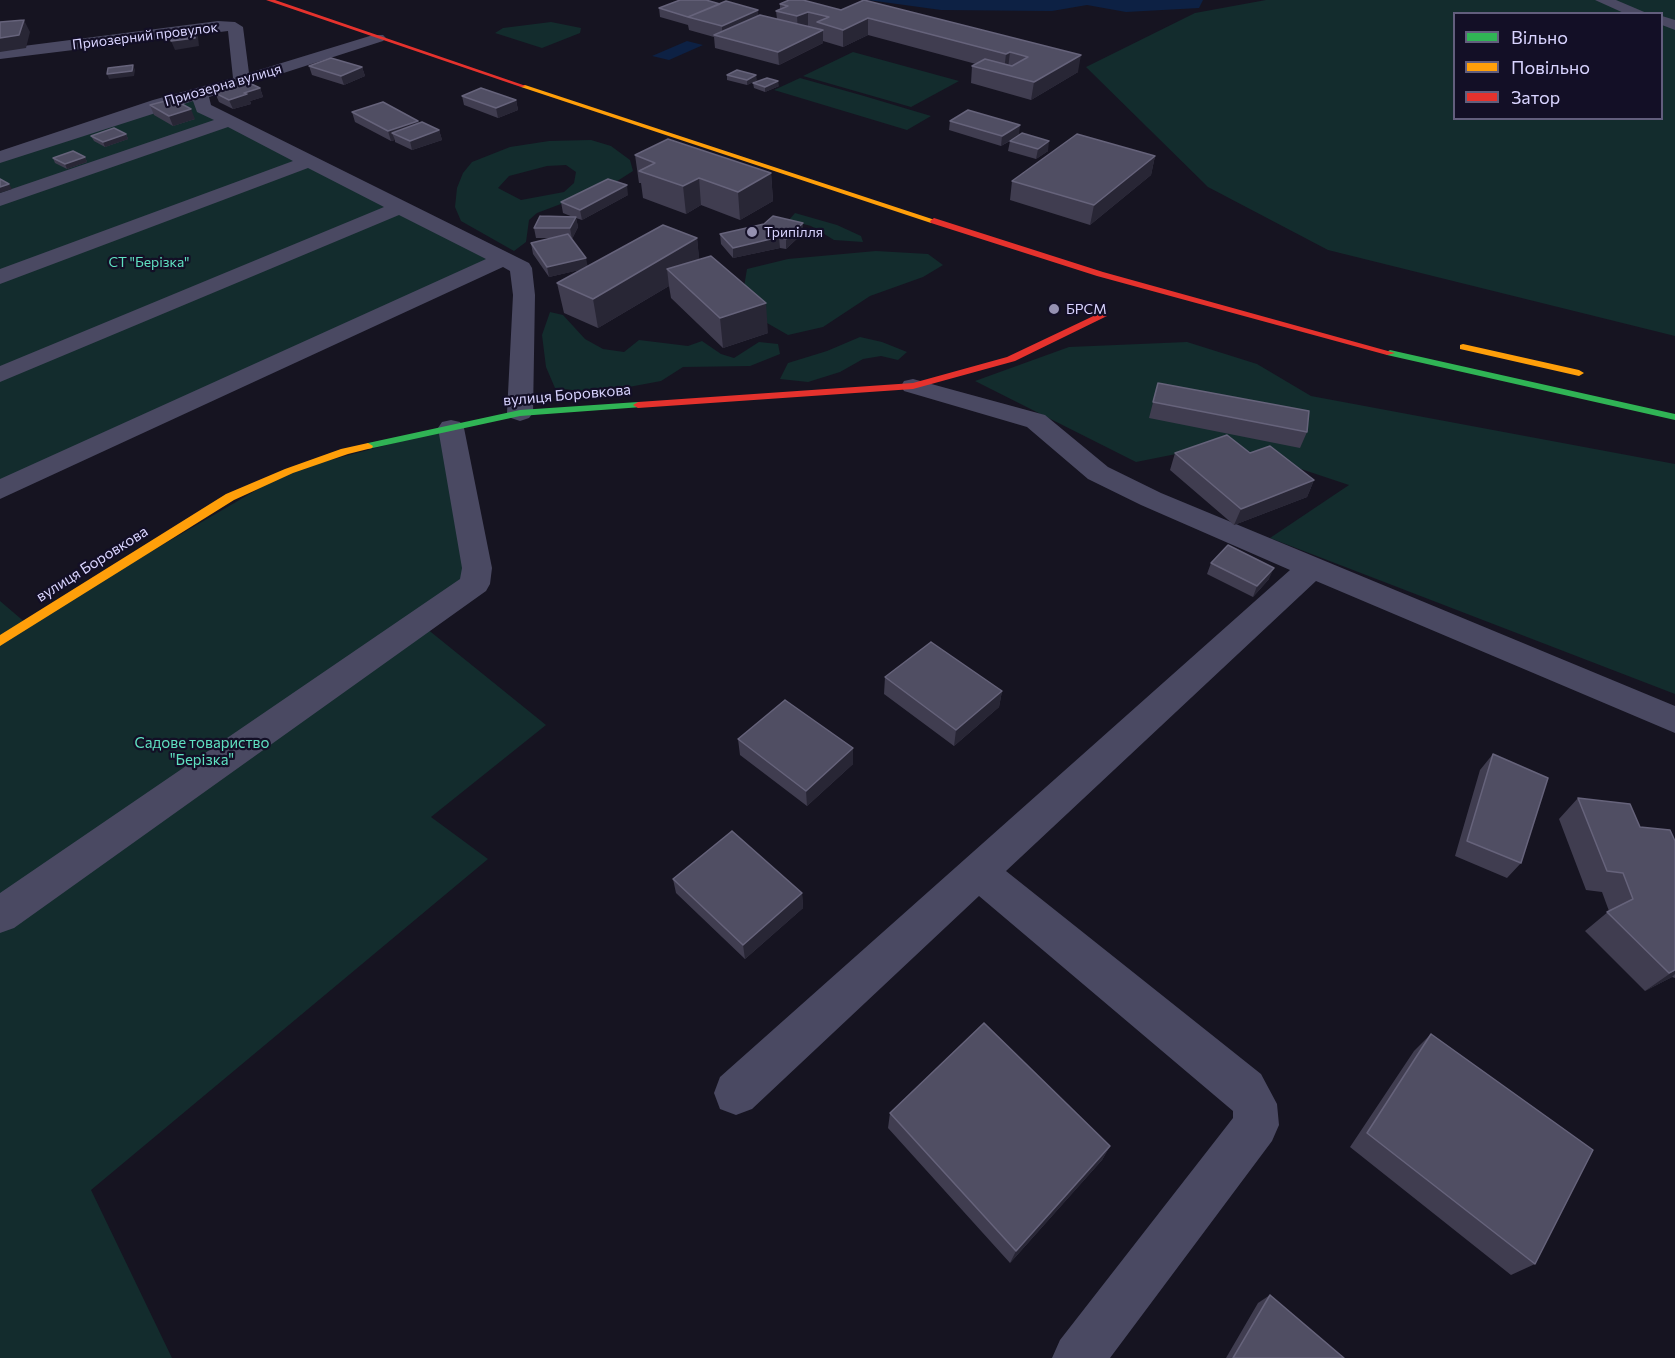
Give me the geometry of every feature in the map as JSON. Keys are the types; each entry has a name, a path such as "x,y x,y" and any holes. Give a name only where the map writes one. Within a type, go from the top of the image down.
{"main road":[{"path":"269,0 944,226 1100,274 1384,352 1675,417"},
{"name":"вулиця Боровкова","path":"0,641 230,497 289,471 345,451 520,413 913,386 1011,359 1104,314"},
{"path":"1449,344 1595,376"}],"street":[{"path":"1602,0 1635,11 1642,0"},
{"name":"Приозерний провулок","path":"0,54 218,26 235,27 242,81"},
{"name":"Приозерна вулиця","path":"0,157 159,104 200,94 378,38"},
{"path":"200,94 203,108 521,268 524,295 520,413"},
{"path":"0,200 229,122"},
{"path":"0,277 309,161"},
{"path":"0,375 400,207"},
{"path":"0,490 504,259"},
{"path":"913,386 1036,421 1098,473 1151,499 1675,720"},
{"path":"0,915 475,584 477,568 451,428"},
{"path":"736,1093 1312,568"},
{"path":"980,873 1245,1090 1255,1104 1256,1125 1078,1358"}],"green space":[{"path":"1266,0 1675,0 1675,336 1328,250 1208,187 1086,67 1195,13"},
{"path":"551,22 581,28 580,33 542,48 495,33 503,28"},
{"path":"853,52 959,81 911,107 803,76"},
{"path":"800,78 931,116 907,130 774,90"},
{"name":"СТ \"Берізка\"","path":"200,94 203,108 504,259 0,495 0,157"},
{"path":"591,140 611,146 630,160 633,171 611,185 537,213 529,220 526,242 514,251 461,221 455,207 457,188 463,173 472,162 510,147 549,141","holes":["566,165 576,172 574,183 564,192 521,200 498,188 509,176 547,166"]},
{"path":"795,213 837,225 861,236 863,242 834,240 811,226 789,220"},
{"path":"876,251 928,254 943,265 923,277 870,296 823,327 788,335 760,319 743,293 747,269 788,259"},
{"path":"550,312 563,315 585,339 603,349 624,352 639,340 688,346 702,341 721,354 734,358 759,342 778,344 780,354 750,366 683,367 661,381 618,389 589,392 555,388 546,367 542,335"},
{"path":"860,337 882,342 907,352 898,360 881,356 863,359 840,372 808,382 780,379 788,363 827,351"},
{"path":"1187,342 1257,364 1311,396 1675,464 1675,694 1270,538 1349,485 1226,444 1136,462 975,381 1069,347"},
{"name":"Садове товариство \"Берізка\"","path":"451,428 477,568 421,624 546,725 431,817 488,859 91,1190 172,1358 0,1358 0,601 27,624 289,471"}],"water":[{"path":"868,0 1203,0 1199,8 1126,12 1087,5 1052,11 941,10"},
{"path":"687,41 703,45 669,60 652,56"}],"building":[{"path":"680,0 706,0 720,4 688,17 659,8"},
{"path":"789,0 803,0 841,10 864,0 1081,55 1034,82 972,66 985,59 1012,66 1028,57 1010,52 1006,54 868,18 843,30 817,22 829,17 808,12 797,16 776,11 788,6 780,4"},
{"path":"726,1 758,10 722,26 688,17"},
{"path":"760,15 823,30 778,52 714,35"},
{"path":"24,20 19,35 0,38 0,22"},
{"path":"195,28 195,38 171,41 171,32"},
{"path":"331,58 362,67 341,76 309,66"},
{"path":"133,65 132,71 107,74 108,68"},
{"path":"737,70 756,75 747,80 727,75"},
{"path":"767,78 778,81 765,87 753,83"},
{"path":"245,81 260,88 229,100 215,93"},
{"path":"481,88 516,100 496,108 462,96"},
{"path":"173,99 191,109 169,116 150,105"},
{"path":"383,102 418,121 388,131 352,112"},
{"path":"968,110 1020,125 1002,136 950,121"},
{"path":"422,122 439,130 410,141 392,133"},
{"path":"114,128 126,134 103,142 91,136"},
{"path":"1022,133 1049,141 1038,149 1010,141"},
{"path":"1077,134 1155,156 1094,205 1012,181"},
{"path":"668,139 771,173 738,192 699,178 683,186 639,171 655,163 635,155"},
{"path":"73,151 85,157 65,164 53,158"},
{"path":"0,179 9,184 0,187"},
{"path":"608,179 627,185 580,210 561,202"},
{"path":"540,216 576,217 570,228 534,228"},
{"path":"773,216 803,223 786,239 779,237 733,248 720,234 764,224"},
{"path":"663,225 697,238 593,299 557,283"},
{"path":"568,234 586,258 547,267 531,243"},
{"path":"711,256 766,303 720,318 667,269"},
{"path":"1158,383 1309,411 1307,432 1153,402"},
{"path":"1227,435 1250,453 1270,446 1314,480 1241,509 1175,453"},
{"path":"1228,545 1274,568 1257,586 1211,563"},
{"path":"931,642 1002,691 956,730 885,677"},
{"path":"785,700 853,748 806,791 738,739"},
{"path":"1493,754 1548,778 1521,863 1467,841"},
{"path":"1578,798 1630,804 1640,827 1670,830 1675,841 1675,970 1669,973 1607,912 1633,899 1623,873 1607,871"},
{"path":"732,831 802,893 743,945 673,879"},
{"path":"984,1023 1110,1146 1016,1251 890,1113"},
{"path":"1431,1034 1593,1150 1535,1264 1367,1133"},
{"path":"1270,1295 1344,1358 1233,1358"}],"traffic: fast":[{"path":"1390,353 1675,417"},
{"path":"368,446 520,413 638,405"}],"traffic: slow":[{"path":"523,86 934,221"},
{"path":"1463,347 1579,373"},
{"path":"0,641 230,497 289,471 345,451 368,446"}],"traffic: jam":[{"path":"269,0 523,86"},
{"path":"934,221 1100,274 1390,353"},
{"path":"638,405 913,386 1011,359 1104,314"}],"place":[{"name":"Трипілля","path":"752,232"},
{"name":"БРСМ","path":"1054,309"}]}
